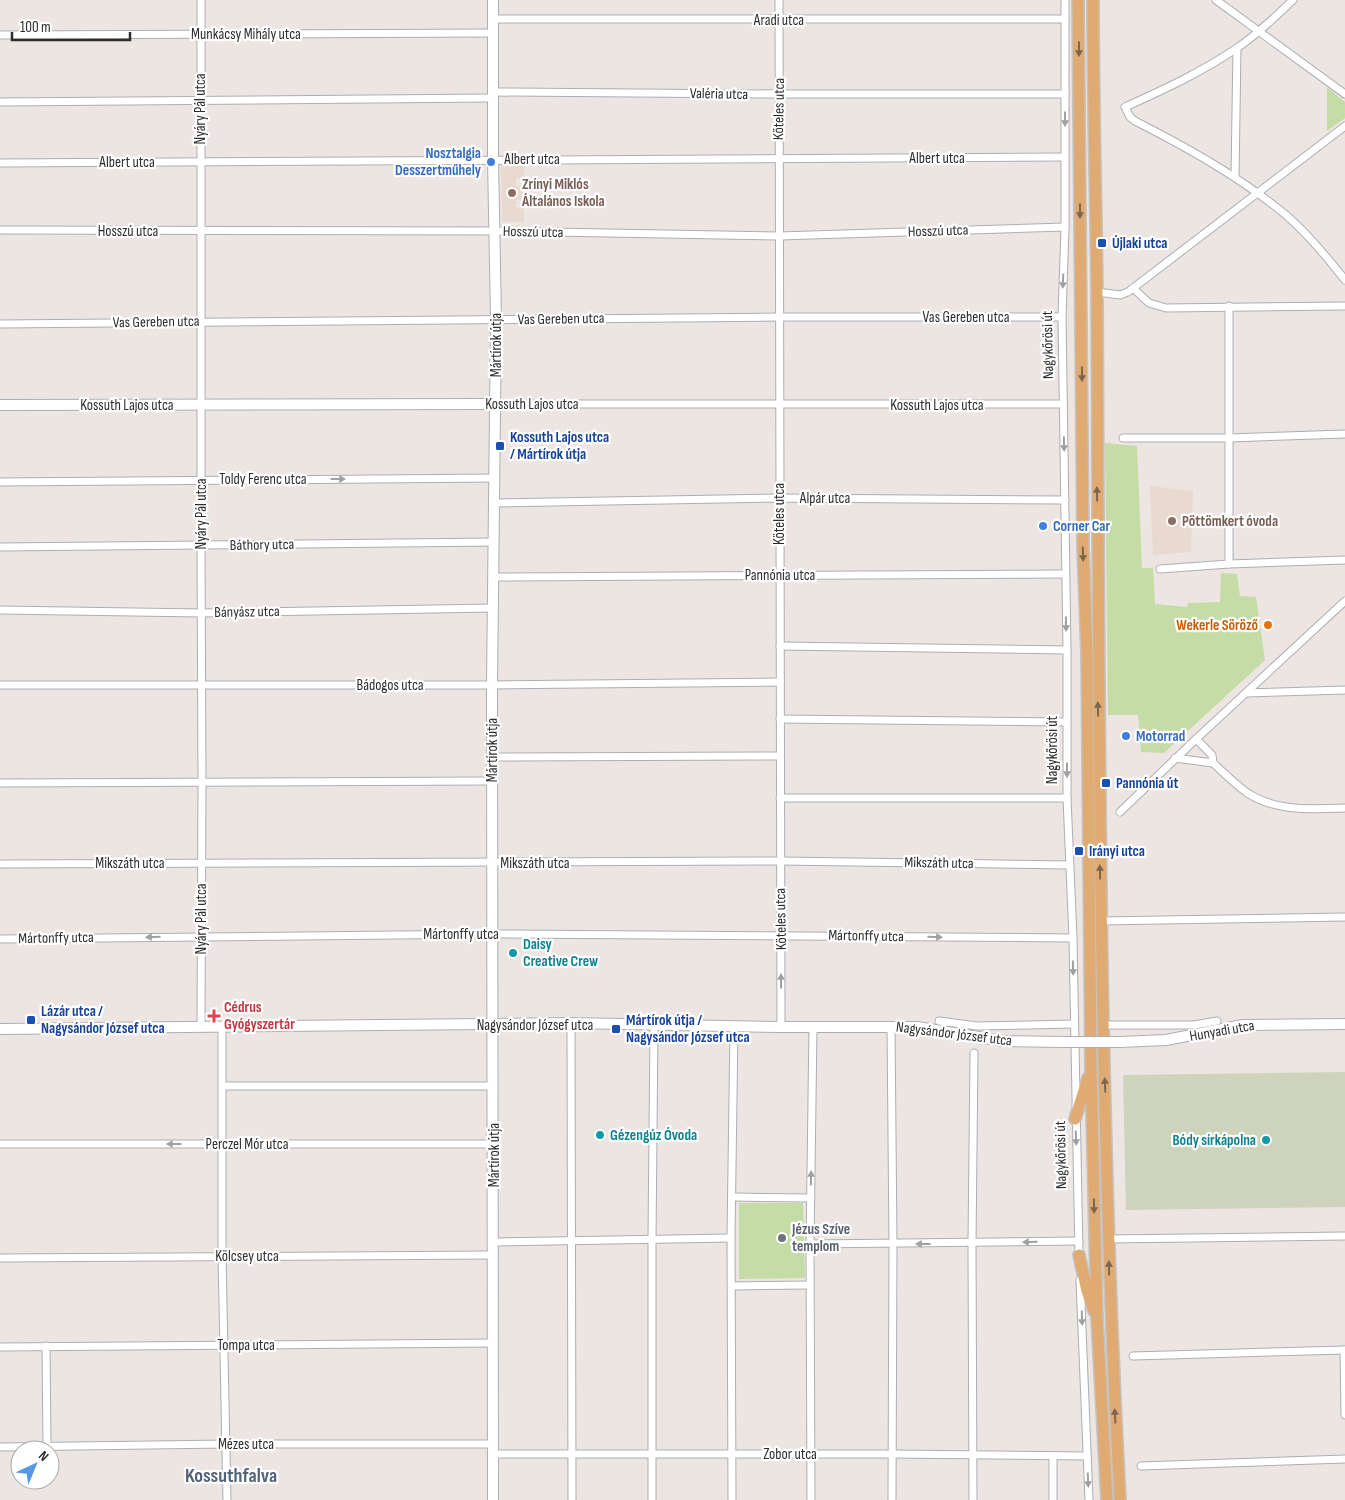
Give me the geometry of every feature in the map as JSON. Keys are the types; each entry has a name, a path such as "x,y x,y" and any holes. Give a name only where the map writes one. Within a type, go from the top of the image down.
{"main road":[{"path":"1078,0 1083,507 1087,654 1090,1070 1097,1318 1107,1500"},
{"path":"1092,0 1097,292 1100,921 1111,1334 1120,1500"},
{"path":"1076,1120 1090,1070"},
{"path":"1079,1255 1090,1301 1097,1318"}],"street":[{"name":"Nyáry Pál utca","path":"201,0 201,1028"},
{"name":"Mártírok útja","path":"493,0 492,95 496,319 496,478 492,685 493,1500"},
{"name":"Köteles utca","path":"779,0 781,1027"},
{"name":"Nagykőrösi út","path":"1065,0 1066,227 1062,317 1067,650 1067,798 1073,938 1079,1255 1089,1500"},
{"path":"1216,0 1345,94"},
{"path":"1294,0 1237,48 1200,70 1125,107 1130,117 1135,121 1180,144 1235,177 1287,216 1325,255 1345,280"},
{"name":"Aradi utca","path":"493,19 1065,20"},
{"name":"Munkácsy Mihály utca","path":"0,35 493,32"},
{"path":"1235,177 1237,48"},
{"name":"Valéria utca","path":"0,102 492,95 1065,94"},
{"path":"1097,292 1120,295 1128,292 1345,126"},
{"name":"Albert utca","path":"0,163 1065,157"},
{"name":"Hosszú utca","path":"0,230 200,232 495,231 779,236 1066,227"},
{"path":"1133,288 1142,298 1156,306 1166,308 1345,306"},
{"path":"1229,564 1230,306"},
{"name":"Vas Gereben utca","path":"0,324 779,317 1062,317"},
{"name":"Kossuth Lajos utca","path":"0,405 1063,404"},
{"path":"1123,438 1228,438 1345,434"},
{"name":"Toldy Ferenc utca","path":"0,482 496,478"},
{"name":"Alpár utca","path":"495,503 779,498 1065,500"},
{"name":"Báthory utca","path":"0,546 494,542"},
{"path":"1160,569 1229,564 1345,560"},
{"name":"Pannónia utca","path":"494,577 1065,574"},
{"path":"1120,812 1174,758 1345,601"},
{"name":"Bányász utca","path":"0,610 202,613 494,608"},
{"path":"780,646 1067,650"},
{"name":"Bádogos utca","path":"0,685 492,685 780,682"},
{"path":"1246,693 1345,690"},
{"path":"780,719 1067,722"},
{"path":"1196,739 1212,755 1213,763"},
{"path":"492,757 780,756"},
{"path":"1174,758 1213,763 1245,791 1271,804 1306,809 1345,808"},
{"path":"0,783 492,781"},
{"path":"780,798 1067,798"},
{"name":"Mikszáth utca","path":"0,864 780,861 1069,865"},
{"path":"1100,921 1345,918"},
{"name":"Mártonffy utca","path":"0,940 202,936 493,934 1073,938"},
{"name":"Nagysándor József utca","path":"939,1021 977,1026 1074,1024"},
{"name":"Hunyadi utca","path":"1104,1025 1194,1025 1217,1021"},
{"path":"571,1023 572,1500"},
{"name":"Nagysándor József utca","path":"0,1029 571,1023 734,1027 891,1026 917,1027 1003,1041 1099,1042"},
{"name":"Hunyadi utca","path":"1099,1042 1158,1041 1188,1037 1243,1025 1345,1024"},
{"path":"652,1500 654,1026"},
{"path":"891,1026 893,1244 892,1500"},
{"path":"222,1027 224,1086 222,1256 227,1500"},
{"path":"732,1500 731,1238 734,1027"},
{"path":"811,1500 810,1244 813,1027"},
{"path":"973,1500 972,1244 974,1053"},
{"path":"224,1086 493,1086"},
{"name":"Perczel Mór utca","path":"0,1144 494,1144"},
{"path":"732,1196 811,1198"},
{"path":"1108,1239 1345,1236"},
{"path":"494,1242 731,1238"},
{"path":"810,1244 972,1244 1079,1241"},
{"name":"Kölcsey utca","path":"0,1258 494,1255"},
{"path":"732,1286 810,1285"},
{"name":"Tompa utca","path":"0,1347 493,1343"},
{"path":"46,1346 47,1440"},
{"path":"1133,1356 1344,1350 1345,1415"},
{"name":"Mézes utca","path":"60,1446 226,1444 493,1449"},
{"name":"Zobor utca","path":"493,1449 572,1455 892,1454 1087,1456"},
{"path":"1053,1456 1053,1500"},
{"path":"1141,1466 1345,1460"}],"shaded area":[{"name":"Zrínyi Miklós Általános Iskola","path":"501,165 524,165 524,178 516,179 516,186 523,186 523,200 516,200 516,207 524,208 524,222 502,222"},
{"name":"Pöttömkert óvoda","path":"1150,486 1193,491 1191,552 1153,555"}],"green space":[{"path":"1327,87 1345,102 1345,118 1327,131"},
{"path":"1105,443 1137,446 1142,568 1153,568 1155,604 1187,607 1188,603 1220,602 1221,573 1237,574 1240,596 1256,597 1265,660 1164,753 1141,752 1138,715 1108,715"},
{"path":"1345,1072 1345,1207 1126,1210 1123,1075"},
{"path":"739,1203 803,1203 805,1278 739,1279"}],"place":[{"name":"Nosztalgia Desszertműhely","path":"491,162"},
{"name":"Zrínyi Miklós Általános Iskola","path":"512,193"},
{"name":"Újlaki utca","path":"1102,243"},
{"name":"Kossuth Lajos utca / Mártírok útja","path":"500,446"},
{"name":"Pöttömkert óvoda","path":"1172,521"},
{"name":"Corner Car","path":"1043,526"},
{"name":"Wekerle Söröző","path":"1268,625"},
{"name":"Motorrad","path":"1126,736"},
{"name":"Pannónia út","path":"1106,783"},
{"name":"Irányi utca","path":"1079,851"},
{"name":"Daisy Creative Crew","path":"513,953"},
{"name":"Cédrus Gyógyszertár","path":"214,1016"},
{"name":"Lázár utca / Nagysándor József utca","path":"31,1020"},
{"name":"Mártírok útja / Nagysándor József utca","path":"616,1029"},
{"name":"Gézengúz Óvoda","path":"600,1135"},
{"name":"Bódy sírkápolna","path":"1266,1140"},
{"name":"Jézus Szíve templom","path":"782,1238"}],"district":[{"name":"Kossuthfalva","path":"231,1476"}]}
